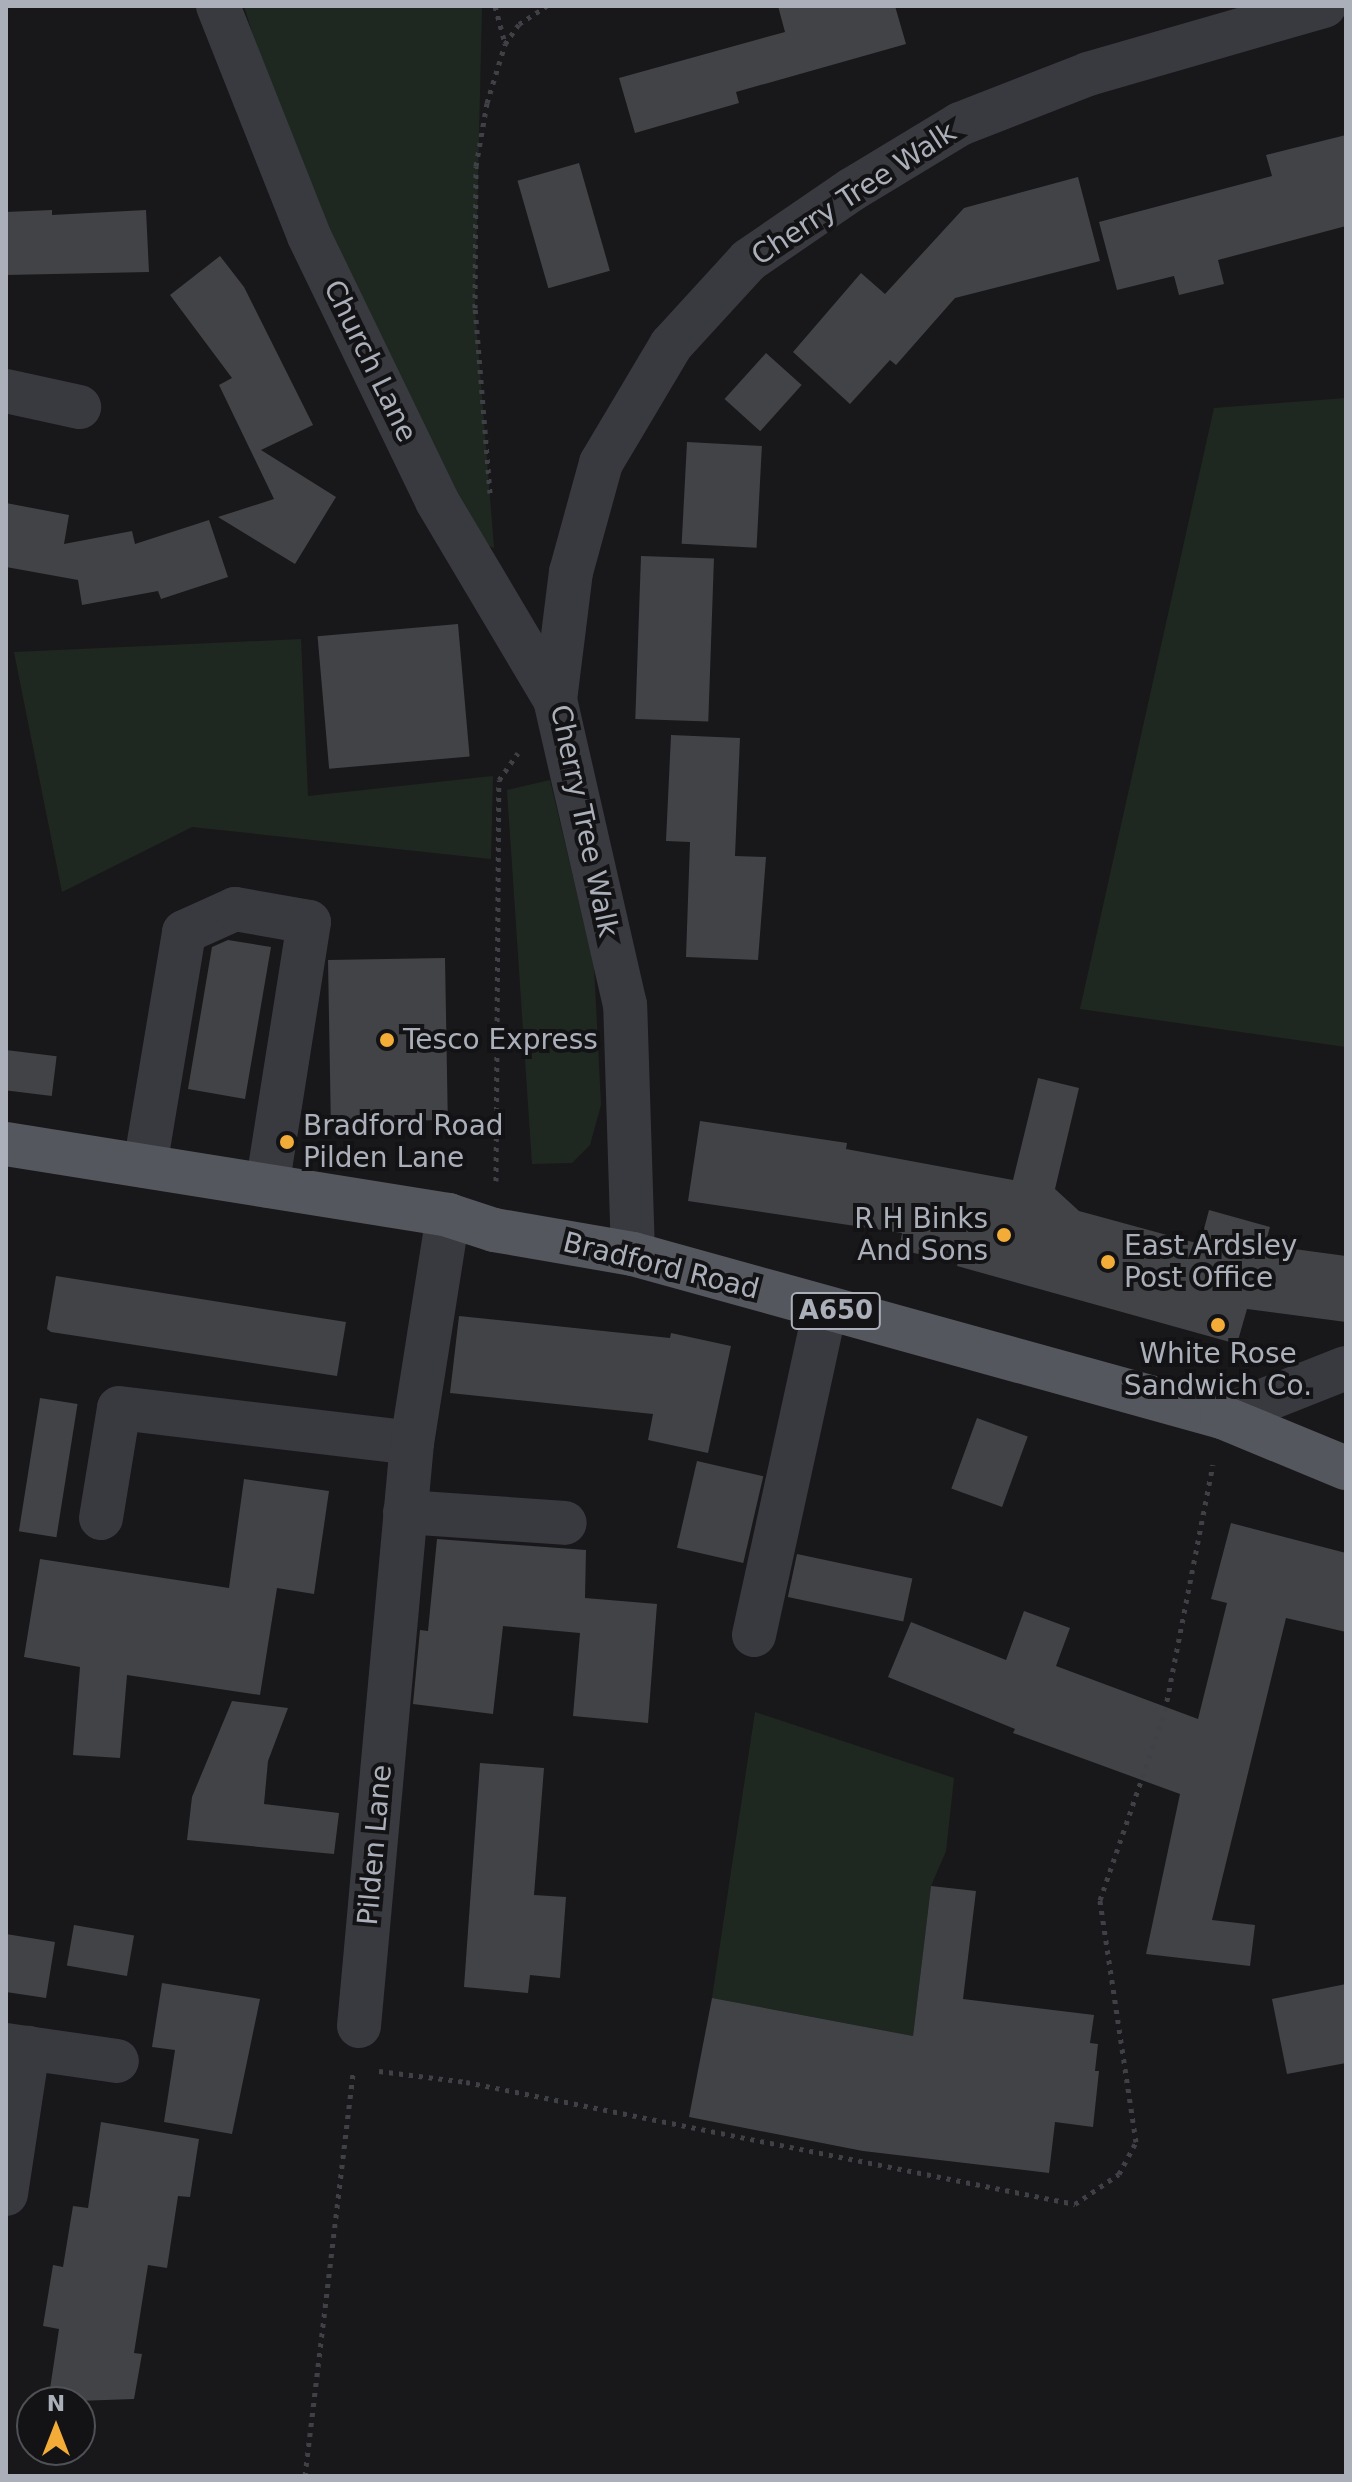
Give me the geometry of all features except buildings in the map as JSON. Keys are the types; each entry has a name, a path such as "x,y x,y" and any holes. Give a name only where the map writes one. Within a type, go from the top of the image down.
{"main road":[{"name":"Bradford Road","path":"6,1144 448,1215 494,1230 633,1254 1222,1417 1346,1468"}],"street":[{"name":"Church Lane","path":"218,6 309,236 437,501 555,700"},
{"name":"Cherry Tree Walk","path":"633,1254 625,1005 555,700 571,572 601,463 671,345 749,260 960,124 1088,74 1324,6"},
{"path":"6,391 79,407"},
{"path":"145,1166 184,932 235,909 309,922 267,1186"},
{"name":"Pilden Lane","path":"356,2047 412,1443 448,1215"},
{"path":"754,1635 825,1308"},
{"path":"1222,1417 1346,1368"},
{"path":"101,1518 119,1408 412,1443"},
{"path":"405,1512 565,1523"},
{"path":"6,2194 17,2047 117,2061"}],"path":[{"path":"495,6 505,44"},
{"path":"491,505 473,233 479,150 505,44 519,24 547,6"},
{"path":"494,1230 499,780 555,700"},
{"path":"305,2476 356,2047 466,2082 1075,2204 1119,2174 1136,2142 1100,1900 1165,1711 1222,1417"}],"shaded area":[{"path":"244,6 482,6 475,308 494,548 471,538 279,119"},
{"path":"1346,398 1346,1047 1080,1009 1214,408"},
{"path":"301,639 308,796 493,776 491,859 192,827 62,892 14,652"},
{"path":"550,780 594,966 601,1105 590,1145 572,1163 532,1164 507,790"},
{"path":"755,1712 954,1778 946,1851 931,1886 913,2036 712,1998"}],"place":[{"name":"Tesco Express","path":"387,1040"},
{"name":"Bradford Road Pilden Lane","path":"287,1142"},
{"name":"R H Binks And Sons","path":"1004,1235"},
{"name":"East Ardsley Post Office","path":"1108,1262"},
{"name":"White Rose Sandwich Co.","path":"1218,1325"}]}
